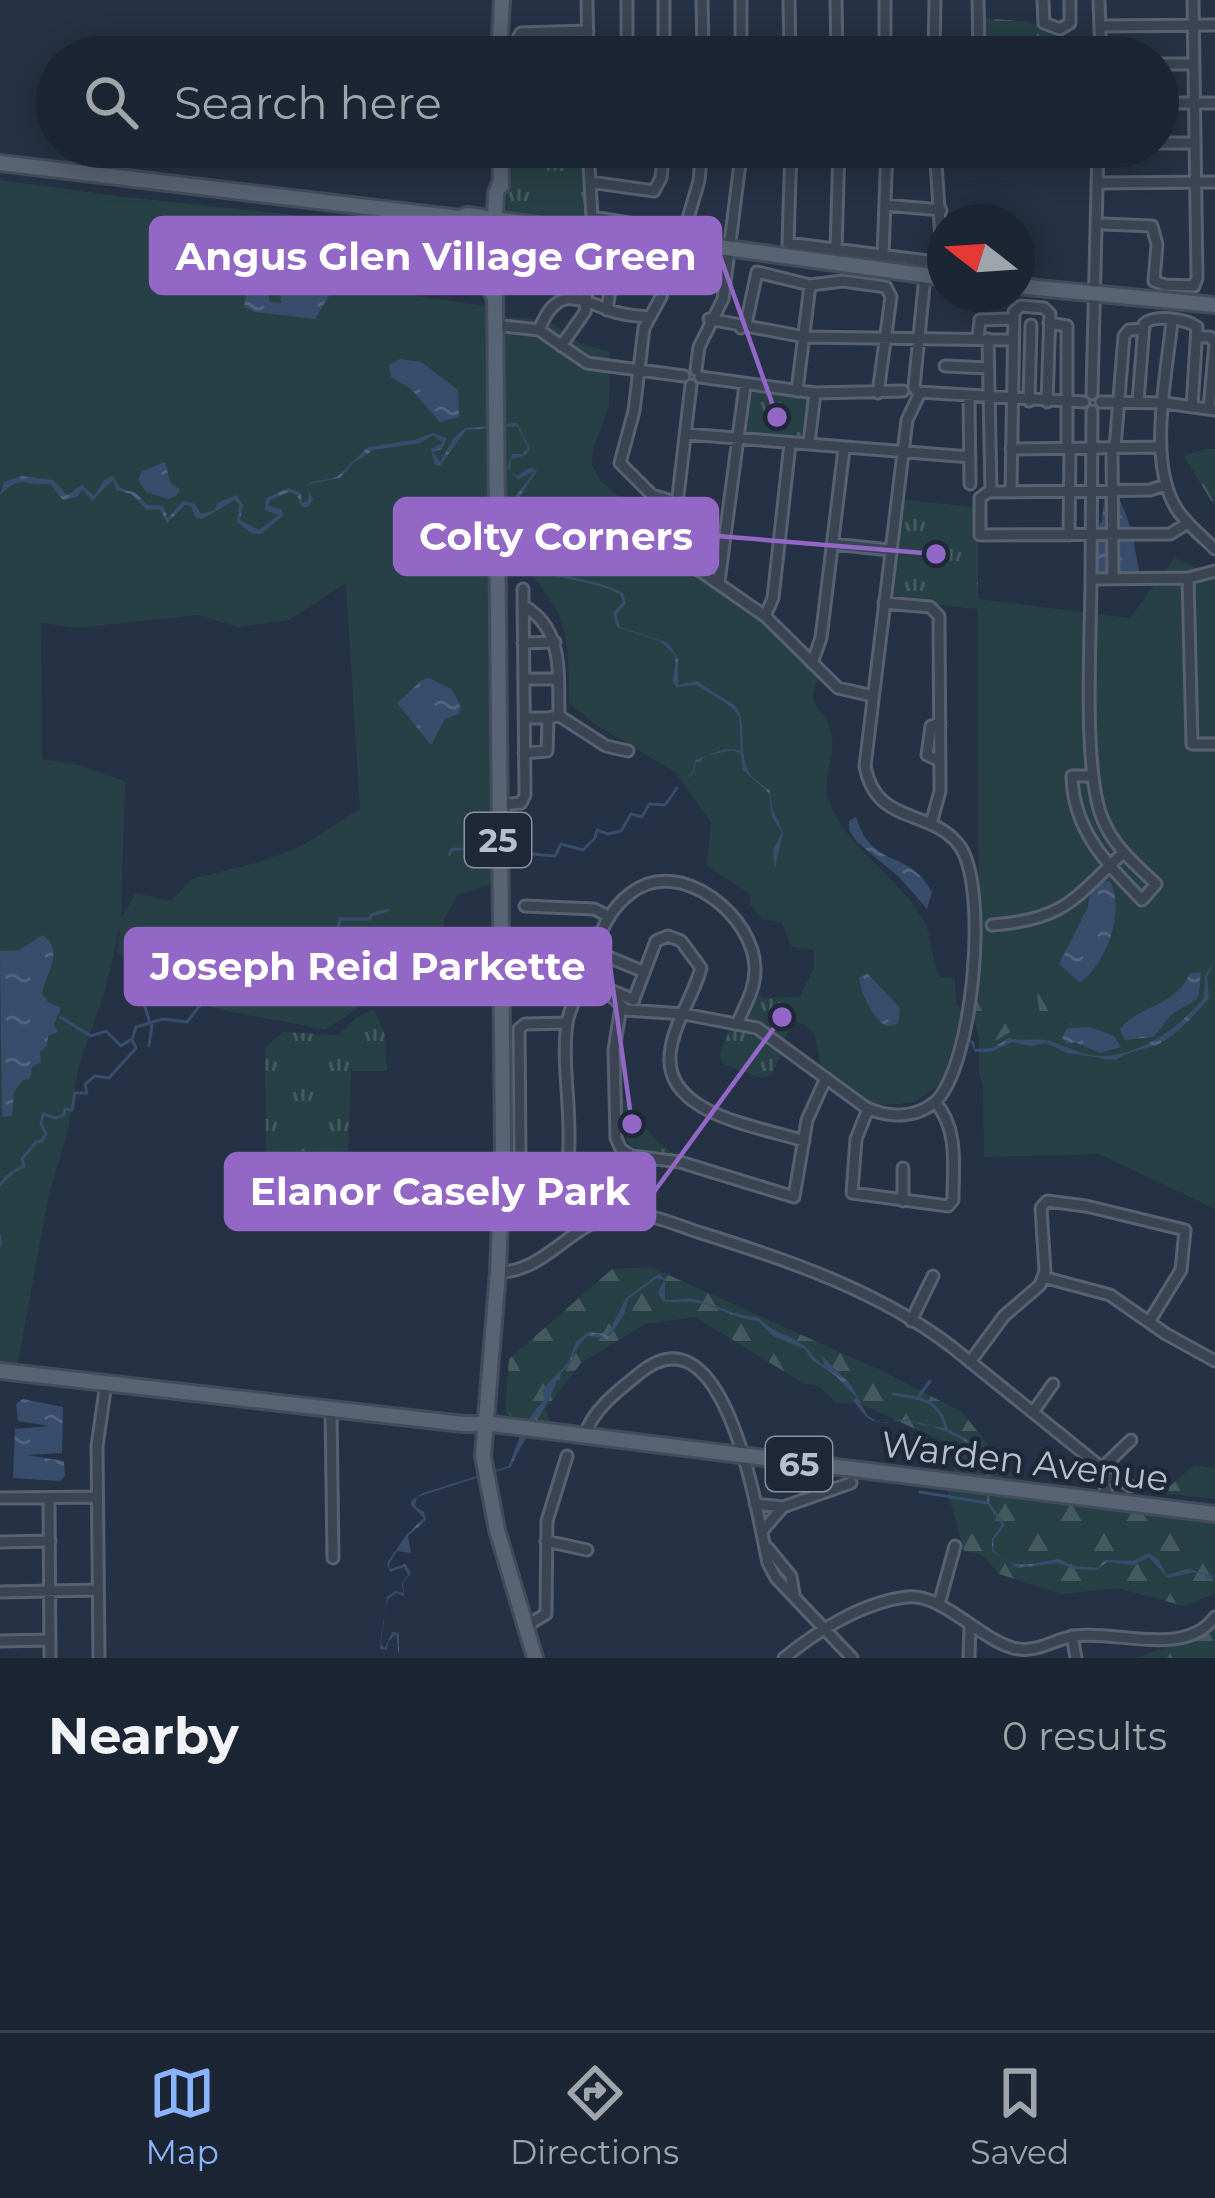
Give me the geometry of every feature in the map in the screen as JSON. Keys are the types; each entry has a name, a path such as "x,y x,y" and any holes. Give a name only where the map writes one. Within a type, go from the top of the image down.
{"main road":[{"path":"498,0 499,36"},
{"path":"0,163 36,167"},
{"path":"42,168 925,276"},
{"name":"25","path":"500,168 491,293 495,298 500,1155 487,1464 497,1530 535,1658"},
{"path":"1035,288 1124,301 1130,297 1215,305"},
{"name":"Warden Avenue","path":"0,1371 585,1436 1215,1514"},
{"name":"Warden Avenue","path":"488,1427 614,1442"}],"street":[{"path":"587,0 587,36"},
{"path":"627,0 627,36"},
{"path":"664,0 664,36"},
{"path":"702,0 703,36"},
{"path":"741,0 741,36"},
{"path":"789,0 790,36"},
{"path":"836,0 837,36"},
{"path":"885,0 885,36"},
{"path":"934,0 934,36"},
{"path":"977,36 978,0"},
{"path":"1043,0 1044,23 1060,29 1070,23 1070,0"},
{"path":"1099,0 1100,36"},
{"path":"1104,224 1152,226 1157,244 1154,281 1191,287 1197,278 1193,0"},
{"path":"1100,26 1215,25"},
{"path":"520,36 587,31"},
{"path":"550,32 550,36"},
{"path":"1179,64 1194,64"},
{"path":"1179,103 1215,103"},
{"path":"1179,142 1195,142"},
{"path":"589,168 592,218 687,231 698,168"},
{"path":"590,182 654,191 661,168"},
{"path":"739,168 716,306 692,376 675,531 693,566 765,616 838,688 873,696"},
{"path":"790,168 788,243 927,258"},
{"path":"836,250 839,168"},
{"path":"883,256 886,168"},
{"path":"937,168 940,204"},
{"path":"1099,295 1101,168"},
{"path":"1101,184 1215,182"},
{"path":"1093,776 1072,776 1084,829 1109,867 1142,900 1156,884 1124,853 1102,820 1093,776 1092,402 1104,224 1101,184"},
{"path":"885,205 927,210"},
{"path":"561,346 585,312 592,235"},
{"path":"607,310 615,257 669,264 664,289 648,317 634,411 620,463 652,495 678,502"},
{"path":"741,328 746,324 757,272 810,285 843,281 889,288 883,393"},
{"path":"499,965 560,969 654,1011 738,1022 761,1031 868,1109 902,1115 935,1102 948,1084 975,980 972,876 957,843 931,824 888,807 870,785 865,762 925,276"},
{"path":"797,391 810,285"},
{"path":"539,330 554,302 584,300 607,310 648,317"},
{"path":"1012,491 1011,340 1015,309 1023,305 1048,310 1047,402"},
{"path":"711,320 805,337 1011,340"},
{"path":"992,492 988,368 980,320 1067,326 1069,535"},
{"path":"1138,402 1146,320 1172,320 1196,325 1192,407"},
{"path":"1172,320 1161,447 1166,485 1188,523 1215,549"},
{"path":"1029,401 1031,325"},
{"path":"495,326 539,330 586,363 797,391 1165,403 1212,410 1214,344 1210,337 1197,337"},
{"path":"1113,579 1113,448 1124,336 1129,330 1144,329"},
{"path":"945,366 988,368"},
{"path":"718,582 746,385"},
{"path":"809,443 815,393"},
{"path":"969,398 970,484"},
{"path":"686,434 970,458"},
{"path":"765,616 773,598 790,444"},
{"path":"1011,449 1161,447"},
{"path":"812,663 821,638 844,448"},
{"path":"1166,485 1152,490 992,492 980,498 980,535 1174,533 1188,523"},
{"path":"832,544 890,550"},
{"path":"1091,579 1187,578 1215,571"},
{"path":"1187,578 1192,745 1215,744"},
{"path":"498,806 524,801 523,590"},
{"path":"884,603 930,608 939,616 940,723 931,726 927,755 940,761 940,796 931,824"},
{"path":"524,606 542,619 555,642 558,679 547,751 524,753"},
{"path":"523,644 555,642"},
{"path":"524,679 558,679"},
{"path":"496,701 523,700"},
{"path":"524,718 553,716 606,746 628,752"},
{"path":"1084,829 1102,820"},
{"path":"992,925 1029,922 1052,914 1084,893 1124,853"},
{"path":"567,1023 526,1024 519,1029 520,1154 524,1162 568,1160 567,1023 608,916 633,891 654,882 689,886 712,898 746,934 754,957 753,987 738,1022"},
{"path":"525,905 593,909 608,916"},
{"path":"804,1141 700,1108 686,1098 670,1068 671,1044 701,968 681,941 671,936 659,939 628,1002 614,1050 616,1138 628,1155 680,1162 793,1197 797,1192 810,1108 826,1078"},
{"path":"594,951 641,975"},
{"path":"868,1109 857,1133 850,1191 946,1206 953,1202 951,1129 935,1102"},
{"path":"903,1168 904,1201"},
{"path":"970,1362 1004,1316 1030,1297 1043,1277 1041,1208 1047,1201 1179,1226 1187,1238 1180,1270 1149,1322"},
{"path":"498,1272 525,1269 605,1217 638,1214 804,1266 911,1321 970,1362 1104,1473 1130,1486"},
{"path":"911,1321 933,1276"},
{"path":"1043,1277 1096,1288 1215,1361"},
{"path":"585,1436 618,1391 648,1366 676,1362 695,1368 726,1403 764,1544 791,1576 794,1594 852,1658"},
{"path":"99,1658 97,1446 106,1383"},
{"path":"1033,1412 1054,1384"},
{"path":"331,1408 333,1558"},
{"path":"1108,1502 1104,1473 1131,1440"},
{"path":"526,1626 546,1614 547,1521 567,1456"},
{"path":"755,1504 783,1507 851,1483"},
{"path":"0,1498 97,1497"},
{"path":"49,1498 50,1658"},
{"path":"762,1532 783,1507"},
{"path":"0,1542 50,1541"},
{"path":"546,1541 587,1550"},
{"path":"939,1604 955,1546"},
{"path":"0,1592 98,1590"},
{"path":"784,1658 824,1629 905,1597 939,1604 970,1627 1028,1651 1072,1636 1097,1634 1152,1643 1170,1641 1211,1624 1215,1617"},
{"path":"969,1658 970,1627"},
{"path":"1072,1636 1076,1658"},
{"path":"0,1641 50,1640"}],"green space":[{"path":"984,18 1061,31 1054,36 984,36"},
{"path":"508,168 586,168 587,223 507,210"},
{"path":"0,180 423,229 417,296 485,306 494,883 458,895 444,920 443,965 364,1004 325,1030 214,1008 161,988 118,952 120,925 106,988 79,1065 68,1131 49,1194 17,1368 0,1366","holes":["346,583 360,809 301,846 192,879 171,901 136,893 121,918 125,781 79,765 42,759 41,623 78,628 198,615 237,627 289,620"]},
{"path":"493,316 548,320 580,343 610,352 609,406 593,450 592,465 600,480 651,525 650,533 780,634 820,674 813,694 831,732 827,789 835,815 915,906 928,930 940,977 955,978 956,1004 963,1012 941,1084 915,1102 885,1105 866,1100 821,1067 813,998 799,998 814,968 814,950 791,947 781,922 762,919 750,905 749,893 707,866 711,823 676,773 569,703 566,642 549,598 521,564 491,567"},
{"path":"749,389 810,396 806,438 743,438"},
{"path":"1215,449 1215,507 1184,456"},
{"path":"899,499 978,508 978,609 889,599"},
{"path":"1175,557 1215,577 1215,1209 1099,1154 984,1157 979,1074 978,599 1130,618"},
{"path":"1043,979 1091,1012 1090,1027 1060,1028 1063,1039 1049,1029 1038,998 1038,981"},
{"path":"988,981 1008,993 1015,1015 1012,1031 988,1045 981,1043 972,1013"},
{"path":"757,992 762,998 813,997 814,1033 794,1022 784,1040 750,1020 747,1014"},
{"path":"374,1009 385,1035 387,1071 351,1071 348,1151 266,1152 265,1047 283,1032 339,1035"},
{"path":"730,1028 756,1036 781,1054 772,1074 762,1078 723,1064 719,1056"},
{"path":"621,1095 654,1138 674,1155 644,1151 628,1142"},
{"path":"651,1267 962,1412 1015,1478 953,1473 961,1450 861,1404 836,1403 819,1386 803,1383 695,1317 645,1324 581,1363 545,1410 553,1426 505,1414 509,1359 612,1269"},
{"path":"1194,1465 1215,1468 1215,1499 1162,1493"},
{"path":"947,1490 1215,1520 1215,1594 1184,1606 1117,1588 1062,1594 999,1574 982,1555 964,1551"},
{"path":"1215,1629 1215,1658 1136,1658"}],"water":[{"path":"342,252 346,268 315,319 255,312 244,306 246,295 262,287 270,302 282,303 279,288 317,270 328,255"},
{"path":"400,359 421,362 458,390 459,417 440,422 411,389 391,377 389,365"},
{"path":"517,423 530,449 523,456 511,459 510,471 507,468 512,454 523,454 528,448 517,426 466,430 440,466 435,465 431,449 443,443 433,435 420,443 374,450 340,478 310,484 309,489 309,483 337,477 368,447 433,433 447,438 442,449 433,452 440,462 465,428"},
{"path":"165,462 170,482 180,490 168,499 146,492 138,480 142,471"},
{"path":"531,467 537,471 518,499 531,512 530,537 542,565 623,593 626,603 616,615 620,627 668,643 678,658 678,685 698,681 736,707 741,720 746,765 753,778 770,791 783,832 775,869 773,851 782,832 772,817 769,793 743,770 741,754 733,750 708,755 729,749 741,751 739,717 696,685 676,687 676,656 660,641 617,627 613,613 623,602 620,594 552,574 539,567 526,538 526,513 514,498 535,471 518,479 510,471 517,476"},
{"path":"22,476 53,480 67,495 82,485 94,496 104,480 113,476 120,488 136,493 147,505 163,506 168,518 183,501 195,504 201,514 237,495 243,506 240,520 259,530 279,515 265,510 266,498 288,488 301,493 302,503 308,501 309,492 313,499 308,507 302,507 297,495 289,492 270,500 269,506 282,510 283,516 261,534 237,522 235,500 202,519 185,505 167,523 160,509 147,510 131,494 116,490 113,480 92,501 82,489 77,497 63,500 50,484 18,483 0,495 4,482"},
{"path":"1105,489 1113,489 1119,498 1136,554 1140,577 1123,585 1091,583 1093,534 1102,521"},
{"path":"429,678 451,689 461,706 459,714 445,719 431,745 397,703"},
{"path":"856,817 872,845 922,878 932,892 927,909 899,877 857,842 849,830 849,821"},
{"path":"1110,881 1116,907 1111,936 1098,963 1080,983 1059,964 1088,907 1091,888"},
{"path":"43,935 53,955 42,994 61,1008 54,1025 58,1032 48,1036 41,1062 14,1092 12,1116 2,1117 0,951 19,950"},
{"path":"1215,959 1207,977 1209,998 1191,1018 1161,1043 1116,1060 1067,1053 1046,1043 1013,1042 990,1052 975,1052 967,1035 970,1026 958,1021 972,1026 970,1040 975,1049 992,1048 1009,1038 1046,1040 1079,1052 1115,1055 1158,1038 1194,1009 1204,998 1205,976"},
{"path":"1201,972 1194,1001 1172,1014 1153,1037 1125,1040 1120,1029 1128,1021 1166,1000 1190,973"},
{"path":"867,973 900,1008 898,1024 887,1026 868,1005 859,978"},
{"path":"1090,1027 1114,1036 1121,1047 1100,1053 1075,1042 1067,1044 1062,1037 1067,1028"},
{"path":"659,1274 665,1279 665,1300 693,1299 758,1317 802,1344 824,1365 822,1356 851,1385 867,1415 881,1422 873,1421 864,1415 853,1400 857,1398 805,1349 773,1336 758,1321 693,1302 663,1301 658,1293 664,1280 657,1278 628,1299 608,1339 588,1336 579,1346 511,1467 417,1497 509,1466 527,1422 545,1400 542,1390 569,1362 575,1343 588,1332 608,1334 626,1298"},
{"path":"23,1399 63,1407 62,1453 27,1455 64,1461 65,1476 60,1481 13,1478 15,1429 50,1426 18,1421 16,1404"},
{"path":"931,1426 946,1428 979,1446 992,1475 989,1502 1005,1525 994,1539 993,1549 1000,1556 992,1551 992,1539 1002,1525 988,1504 982,1460 966,1442"},
{"path":"417,1497 415,1506 426,1520 408,1536 411,1553 397,1551 389,1564 390,1569 405,1564 411,1573 403,1583 404,1596 396,1593 388,1599 385,1611 387,1597 395,1591 403,1593 402,1583 408,1575 404,1567 390,1572 387,1563 407,1534 424,1518 411,1505"},
{"path":"1148,1553 1167,1575 1187,1569 1215,1576 1206,1580 1205,1575 1194,1572 1168,1578 1149,1557 1133,1565 1107,1562 1097,1570 1075,1569 1057,1563 1018,1568 1008,1562 1059,1559 1073,1566 1098,1568 1105,1560 1133,1561"},
{"path":"392,1632 399,1633 399,1658 396,1634 387,1650 380,1649 381,1644 385,1648"}],"waterway":[{"path":"508,852 555,856 561,844 583,850 597,830 621,831 631,814 642,817 649,804 665,805 677,788"},
{"path":"449,855 452,849 490,850"},
{"path":"308,948 334,944 340,919 370,919 388,910"},
{"path":"129,975 138,984 150,1023"},
{"path":"0,1185 24,1166 22,1159 42,1141 46,1134 43,1114 64,1115 65,1109 72,1110 75,1093 87,1093 85,1084 95,1076 109,1078 136,1048 132,1040 136,1027 163,1019 187,1022 205,999"},
{"path":"60,1017 91,1036 106,1031 121,1046 130,1040"},
{"path":"149,1046 152,1025"},
{"path":"0,1236 0,1246"},
{"path":"919,1396 930,1381"},
{"path":"893,1394 933,1405 946,1428"},
{"path":"920,1492 988,1503"}],"place":[{"name":"Angus Glen Village Green","path":"777,417"},
{"name":"Colty Corners","path":"936,554"},
{"name":"Elanor Casely Park","path":"782,1017"},
{"name":"Joseph Reid Parkette","path":"632,1124"}]}
